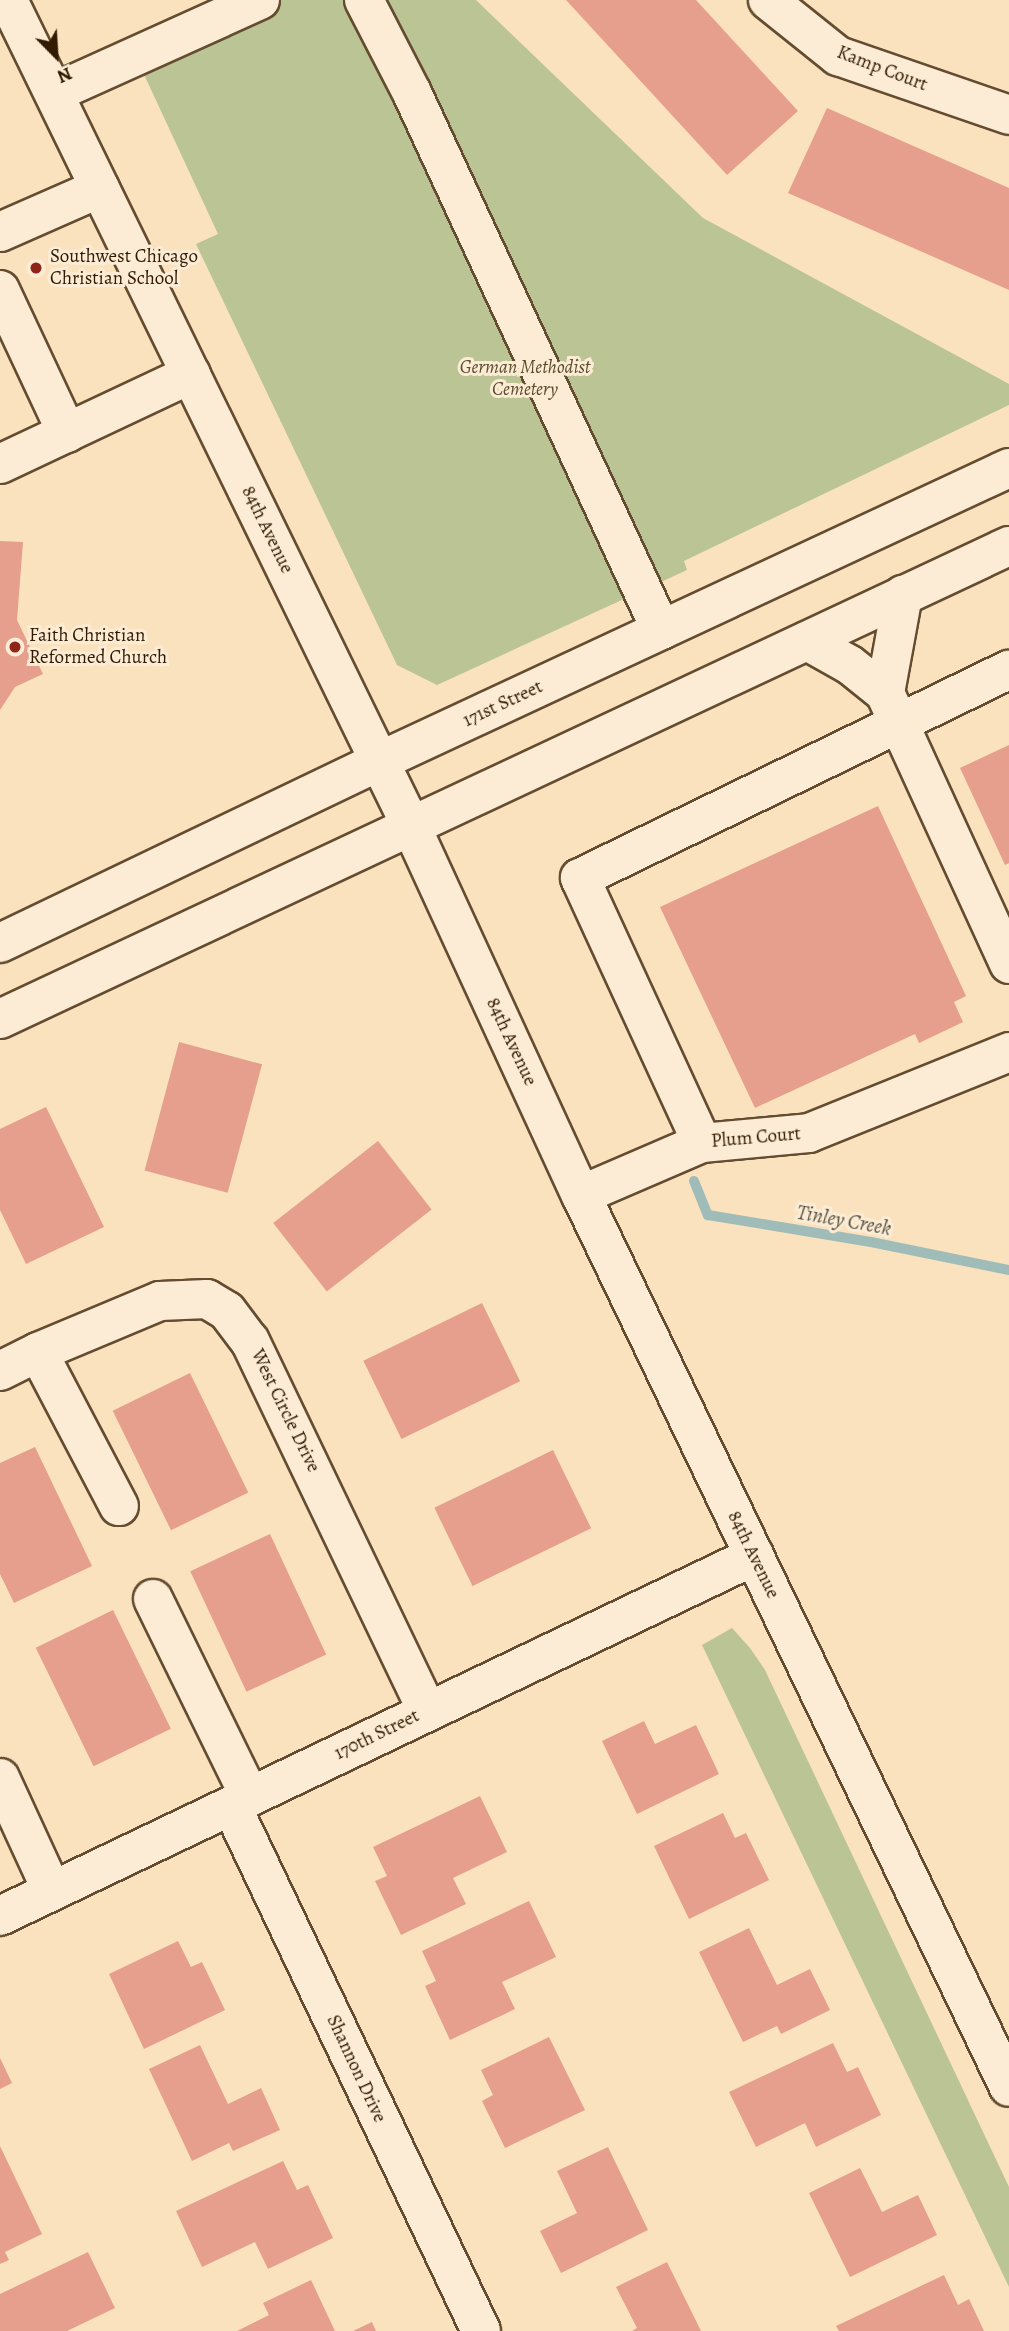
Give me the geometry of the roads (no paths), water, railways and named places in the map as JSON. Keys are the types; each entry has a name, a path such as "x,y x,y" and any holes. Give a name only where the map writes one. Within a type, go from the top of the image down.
{"street":[{"name":"84th Avenue","path":"8,0 380,761 581,1195 1009,2087"},
{"path":"54,93 260,0"},
{"path":"364,0 418,106 661,630"},
{"name":"Kamp Court","path":"768,0 838,56 1009,115"},
{"path":"0,232 100,188"},
{"path":"0,290 11,341 67,433"},
{"path":"0,464 191,374"},
{"name":"171st Street","path":"0,943 380,761 1009,468"},
{"path":"0,1019 1009,546"},
{"path":"892,708 903,595"},
{"path":"807,641 849,665 892,708 1009,964"},
{"path":"702,1143 580,878 892,708 1009,670"},
{"name":"Plum Court","path":"581,1195 702,1143 810,1133 1009,1052"},
{"name":"West Circle Drive","path":"22,1360 159,1301 207,1299 227,1311 250,1341 427,1711"},
{"path":"22,1360 118,1506"},
{"name":"170th Street","path":"0,1916 754,1556"},
{"name":"Shannon Drive","path":"153,1600 241,1802 481,2331"},
{"path":"0,1778 52,1891"}],"waterway":[{"name":"Tinley Creek","path":"694,1181 708,1215 871,1242 1009,1270"}],"place":[{"name":"Southwest Chicago Christian School","path":"36,268"},
{"name":"Faith Christian Reformed Church","path":"15,647"}],"park label":[{"name":"German Methodist Cemetery","path":"525,379"}]}
